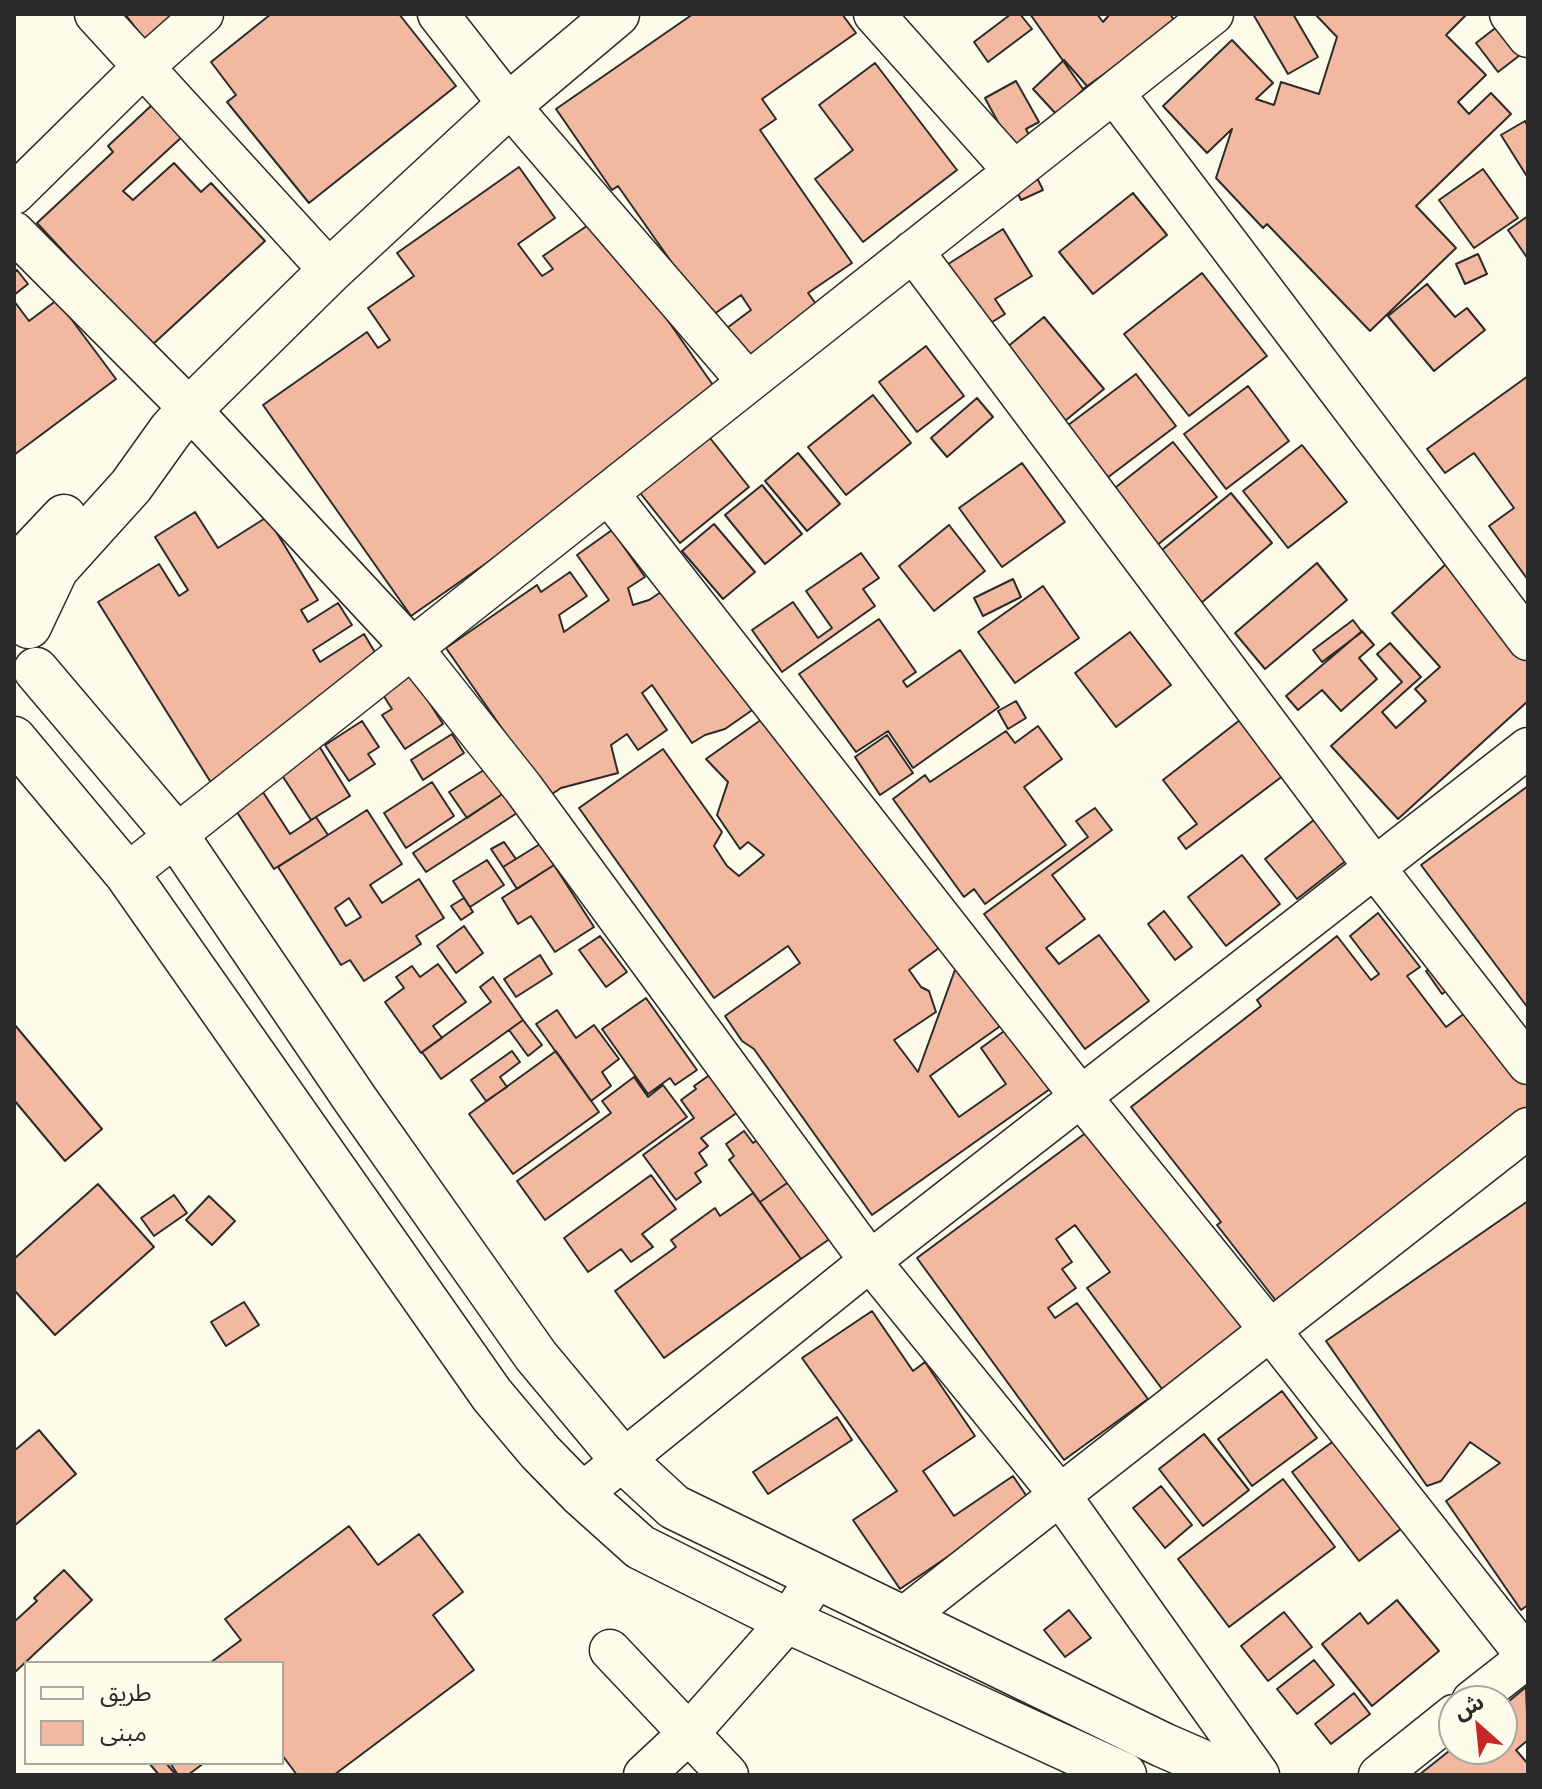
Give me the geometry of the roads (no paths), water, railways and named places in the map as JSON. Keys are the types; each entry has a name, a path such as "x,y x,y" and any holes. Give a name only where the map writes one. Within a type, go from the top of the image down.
{"main road":[{"path":"14,581 43,539 107,474 181,419 330,271 509,105 617,14"},
{"path":"181,419 131,486 56,569 21,618 35,640 38,655 25,686 175,834 357,1102 536,1356 622,1459 674,1507 1163,1745 1232,1775"},
{"path":"14,739 127,874 492,1395 540,1452 581,1494 640,1547 788,1621 1124,1775"},
{"path":"492,1395 536,1356"}],"street":[{"path":"95,14 330,271"},
{"path":"14,194 142,68 203,14"},
{"path":"438,14 509,105 748,382"},
{"path":"874,14 1014,171"},
{"path":"127,874 1213,14"},
{"path":"1510,14 1528,37"},
{"path":"1114,93 1528,640"},
{"path":"14,232 181,419 412,648 523,788 870,1261 1060,1495 1259,1775"},
{"path":"913,251 1375,868 1528,1064"},
{"path":"608,493 1081,1097 1528,1657 1492,1685"},
{"path":"581,1494 870,1261 1528,748"},
{"path":"903,1618 1528,1128"},
{"path":"644,1775 689,1733 788,1621 817,1577"},
{"path":"610,1650 728,1775"},
{"path":"1379,1775 1438,1728"}]}
